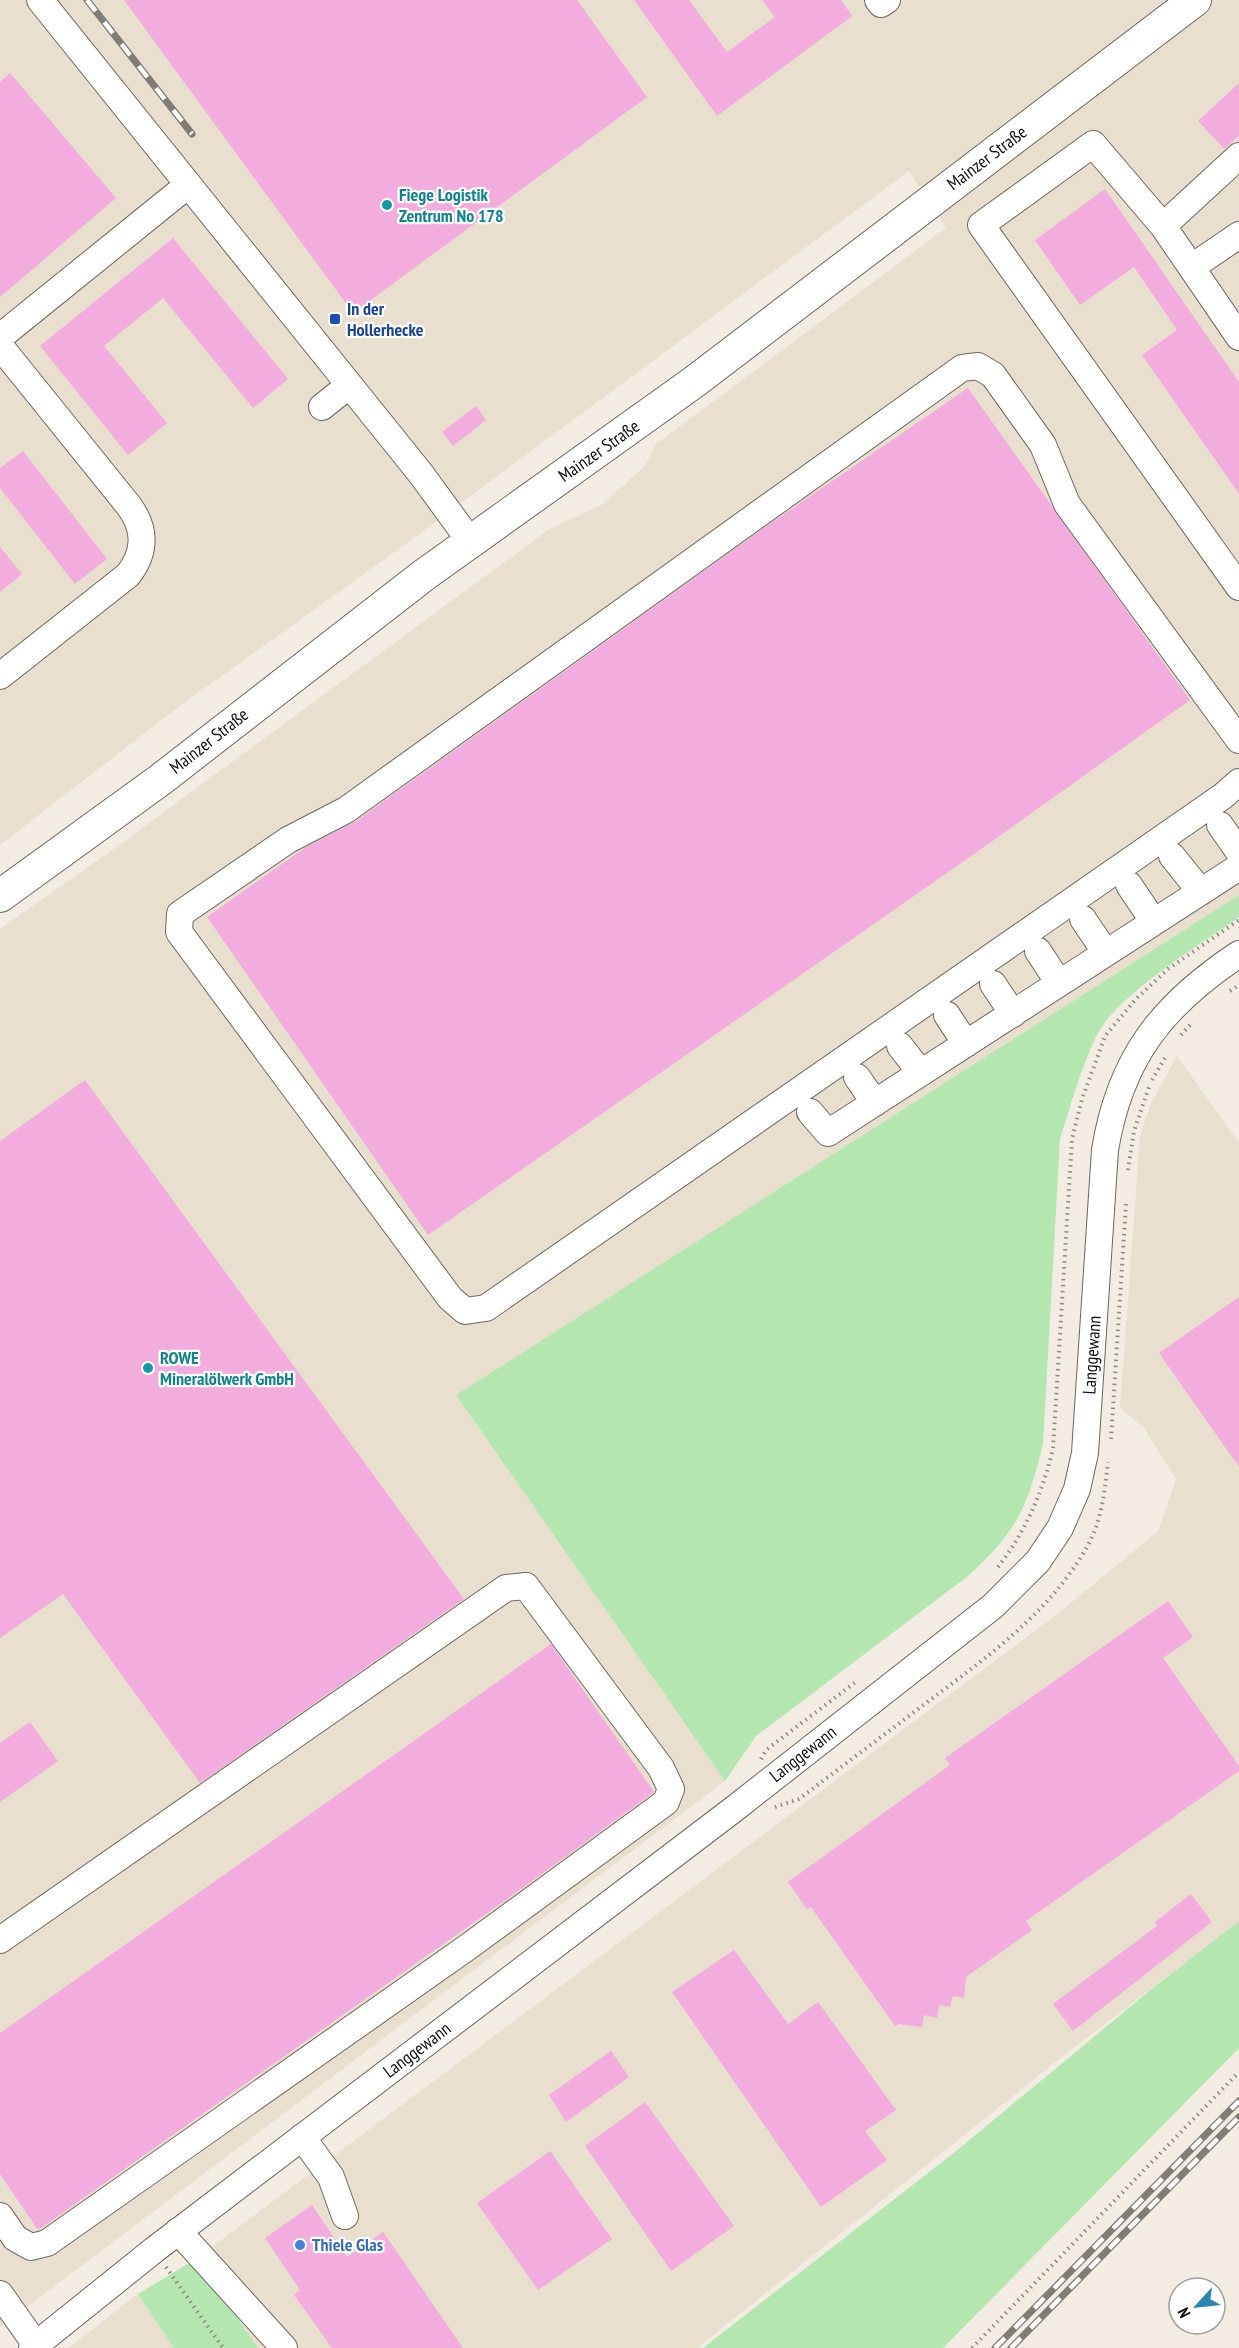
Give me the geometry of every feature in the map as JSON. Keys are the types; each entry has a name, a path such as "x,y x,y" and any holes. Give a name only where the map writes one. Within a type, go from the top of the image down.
{"main road":[{"name":"Mainzer Straße","path":"0,896 160,780 364,620 471,541 618,439 1195,0"}],"street":[{"path":"40,0 421,474 471,541"},
{"path":"878,0 881,4 887,0"},
{"path":"1239,337 1163,226 1093,144 981,225 1239,587"},
{"path":"1163,226 1239,156"},
{"path":"0,337 188,185"},
{"path":"1192,267 1239,235"},
{"path":"0,346 138,518 143,533 137,563 128,575 0,676"},
{"path":"1239,740 1067,504 1043,445 993,375 978,366 962,369 346,810 288,840 180,914 179,932 450,1298 465,1311 486,1308 1223,796 1239,782"},
{"path":"322,407 348,386"},
{"path":"1220,825 1239,852"},
{"path":"1172,856 1201,892"},
{"path":"810,1112 828,1133 1239,867"},
{"path":"1129,885 1154,922"},
{"path":"1083,919 1106,953"},
{"path":"1038,951 1059,983"},
{"name":"Langgewann","path":"34,2346 160,2259 302,2137 734,1809 993,1606 1038,1561 1060,1528 1077,1488 1085,1453 1105,1150 1110,1120 1128,1071 1149,1035 1185,993 1239,954"},
{"path":"993,984 1012,1014"},
{"path":"947,1015 966,1044"},
{"path":"900,1046 921,1073"},
{"path":"857,1077 875,1102"},
{"path":"0,1940 506,1588 526,1586 661,1768 671,1789 666,1802 484,1935 46,2243 31,2247 15,2238 0,2216"},
{"path":"302,2137 331,2177 345,2216"},
{"path":"185,2239 284,2348"},
{"path":"0,2294 34,2346"}],"path":[{"path":"991,1574 1021,1533 1042,1492 1053,1449 1072,1139 1082,1099 1105,1036 1136,999 1168,969 1239,920"},
{"path":"1224,995 1239,985"},
{"path":"1179,1037 1194,1022"},
{"path":"1128,1171 1134,1131 1150,1083 1167,1055"},
{"path":"1110,1444 1127,1195"},
{"path":"770,1809 799,1799 966,1673 1038,1612 1071,1572 1089,1543 1104,1502 1109,1455"},
{"path":"760,1760 766,1750 861,1678"},
{"path":"972,2348 1239,2072"},
{"path":"158,2275 160,2259 185,2239"},
{"path":"160,2259 223,2348"}],"shaded area":[{"path":"0,0 1239,0 1239,895 456,1395 725,1781 0,2327 0,929 115,848 548,530 603,504 645,466 656,444 946,228 909,171 403,546 181,705 0,845"},
{"path":"1177,1056 1239,1143 1239,1921 1058,2060 697,2348 258,2348 196,2259 1060,1612 1158,1531 1176,1479 1144,1428 1120,1408 1140,1136 1151,1103"},
{"path":"138,2294 174,2348 68,2348"}],"green space":[{"path":"1239,895 1239,917 1141,987 1108,1019 1091,1047 1081,1073 1060,1139 1043,1444 1031,1486 1018,1518 998,1546 968,1576 756,1736 725,1781 456,1395"},
{"path":"1239,1921 1239,2048 943,2348 703,2348 955,2152 1154,1987"},
{"path":"196,2259 258,2348 174,2348 138,2294"}],"building":[{"name":"Fiege Logistik Zentrum No 178","path":"124,0 577,0 647,97 353,313"},
{"path":"634,0 689,0 727,52 775,17 762,0 841,0 852,16 717,116"},
{"path":"10,73 116,198 0,297 0,82"},
{"path":"1239,83 1239,136 1224,149 1198,121"},
{"path":"1105,189 1239,382 1239,494 1142,355 1177,330 1134,267 1080,305 1035,240"},
{"path":"173,238 288,379 253,408 163,298 104,346 167,423 128,455 40,346"},
{"path":"968,388 1190,700 987,845 428,1235 207,917 306,847 355,822 761,530"},
{"path":"476,406 486,420 453,446 442,432"},
{"path":"23,451 107,559 75,584 0,488 0,468"},
{"path":"0,547 22,574 0,592"},
{"name":"ROWE Mineralölwerk GmbH","path":"85,1080 464,1599 200,1783 63,1594 0,1638 0,1141"},
{"path":"1239,1297 1239,1467 1159,1353"},
{"path":"1168,1601 1193,1637 1163,1658 1239,1766 1239,1771 1026,1921 1032,1930 966,1977 964,1998 953,1996 950,2007 939,2005 937,2018 924,2015 922,2027 899,2024 895,2026 811,1907 807,1909 788,1882 950,1765 945,1758"},
{"path":"551,1644 654,1792 524,1887 38,2230 0,2174 0,2033"},
{"path":"30,1722 58,1761 0,1802 0,1743"},
{"path":"1191,1894 1212,1922 1073,2031 1053,2004 1157,1926 1155,1922"},
{"path":"734,1950 788,2024 818,2002 896,2110 865,2131 887,2160 821,2207 672,1992"},
{"path":"611,2051 629,2077 566,2122 549,2095"},
{"path":"645,2102 734,2226 671,2271 585,2146"},
{"path":"550,2151 612,2239 538,2290 477,2203"},
{"path":"312,2205 347,2257 383,2232 463,2348 332,2348 294,2295 300,2290 265,2238"}],"railway":[{"path":"87,0 192,134"},
{"path":"995,2348 1239,2101"},
{"path":"1011,2348 1239,2117"}],"place":[{"name":"Fiege Logistik Zentrum No 178","path":"387,205"},
{"name":"In der Hollerhecke","path":"335,319"},
{"name":"ROWE Mineralölwerk GmbH","path":"148,1368"},
{"name":"Thiele Glas","path":"300,2245"}]}
